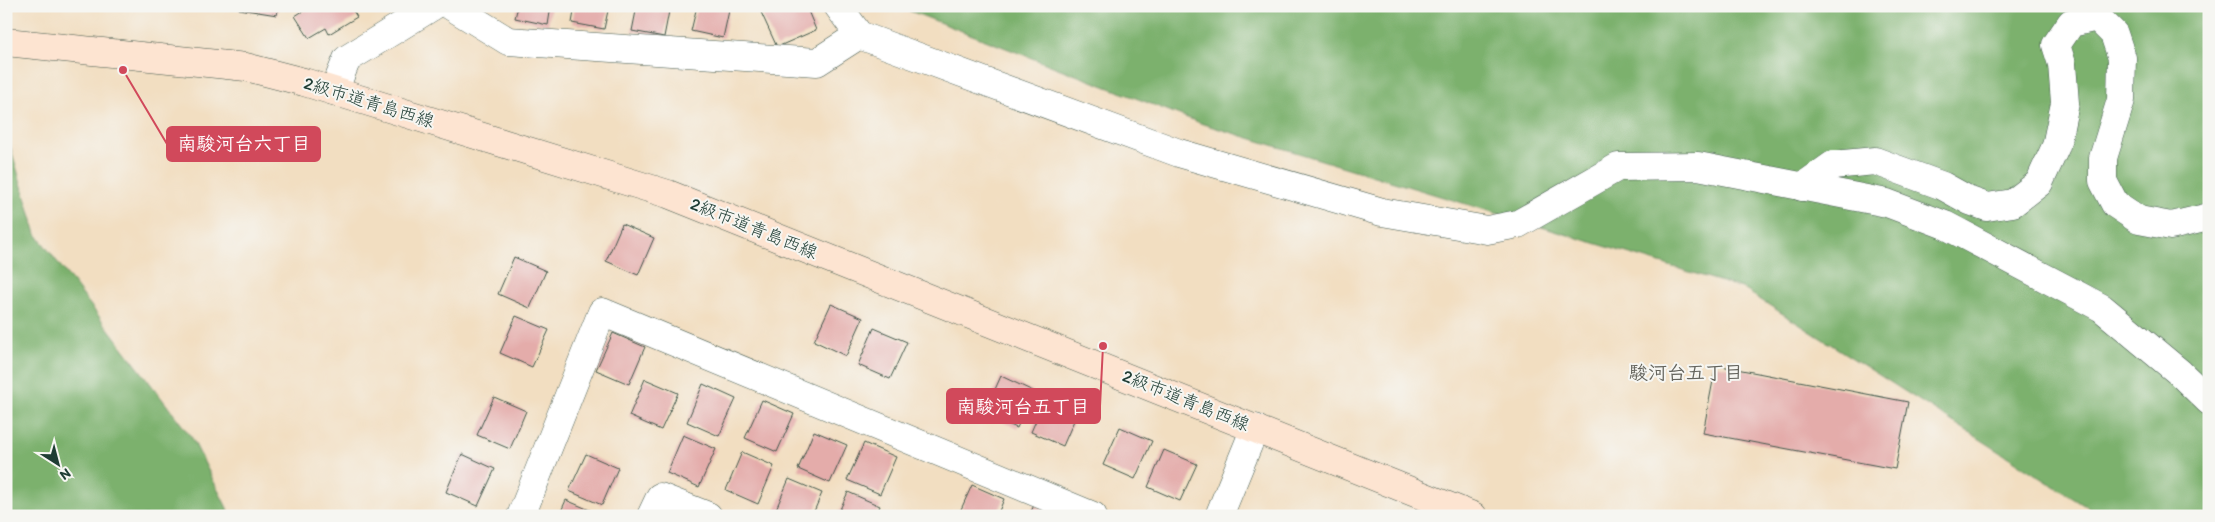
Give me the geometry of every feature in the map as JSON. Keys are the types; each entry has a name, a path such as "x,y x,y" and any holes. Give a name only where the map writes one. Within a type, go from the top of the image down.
{"street":[{"path":"334,91 346,59 433,6"},
{"path":"451,6 508,41 518,42 817,62 858,35"},
{"path":"838,6 858,35 1179,153 1382,212 1487,230 1518,224 1618,167 1698,166 1887,203 1944,225 2102,308 2180,373 2209,401"},
{"path":"1802,187 1833,165 1874,161 1943,186 1970,201 1987,207 2012,203 2039,183 2056,146 2065,103 2062,64 2056,45 2071,23 2097,17 2114,34 2122,58 2121,100 2103,158 2104,181 2115,204 2139,220 2171,226 2209,218"},
{"name":"2級市道青島西線","path":"6,42 246,67 334,91 668,194 1473,516"},
{"path":"521,516 602,312 1093,516"},
{"path":"1219,516 1256,428"},
{"path":"651,516 660,497 708,516"}],"green space":[{"path":"897,6 2209,6 2209,516 2101,516 1742,288 1203,124"},
{"path":"6,132 36,234 192,438 231,516 6,516"}],"building":[{"path":"239,6 279,6 277,15 239,9"},
{"path":"311,6 350,6 357,17 329,34 326,28 309,38 295,16"},
{"path":"518,6 551,6 548,25 515,18"},
{"path":"575,6 609,6 604,29 572,23"},
{"path":"637,6 670,6 664,37 632,31"},
{"path":"697,6 730,6 723,38 691,31"},
{"path":"769,6 806,6 816,30 777,47 760,10"},
{"path":"622,224 654,238 638,275 606,261"},
{"path":"514,257 546,271 530,308 498,294"},
{"path":"831,304 863,318 846,356 814,341"},
{"path":"516,316 549,330 532,367 500,353"},
{"path":"874,328 907,342 890,379 858,365"},
{"path":"613,333 645,347 629,384 596,370"},
{"path":"1716,365 1908,402 1895,469 1703,433"},
{"path":"1001,376 1033,391 1017,428 984,414"},
{"path":"645,379 678,393 661,430 629,416"},
{"path":"703,384 736,399 719,436 687,422"},
{"path":"1047,395 1079,409 1063,446 1031,432"},
{"path":"494,397 526,411 510,449 477,435"},
{"path":"762,400 794,414 777,452 745,438"},
{"path":"1120,427 1152,441 1135,479 1103,465"},
{"path":"814,431 847,445 830,483 798,469"},
{"path":"683,435 716,449 699,487 667,473"},
{"path":"864,443 896,457 880,494 847,480"},
{"path":"1164,450 1197,464 1180,501 1148,487"},
{"path":"742,452 774,466 758,504 726,490"},
{"path":"462,454 495,469 478,506 446,492"},
{"path":"586,454 618,468 602,505 569,491"},
{"path":"789,479 822,493 812,516 773,516"},
{"path":"972,485 1004,499 997,516 958,516"},
{"path":"848,492 880,506 876,516 837,516"},
{"path":"566,500 599,514 598,516 559,516"},
{"path":"1034,505 1059,516 1029,516"}],"place":[{"name":"南駿河台六丁目","path":"123,70"},
{"name":"南駿河台五丁目","path":"1103,346"}],"district":[{"name":"駿河台五丁目","path":"1686,372"}]}
